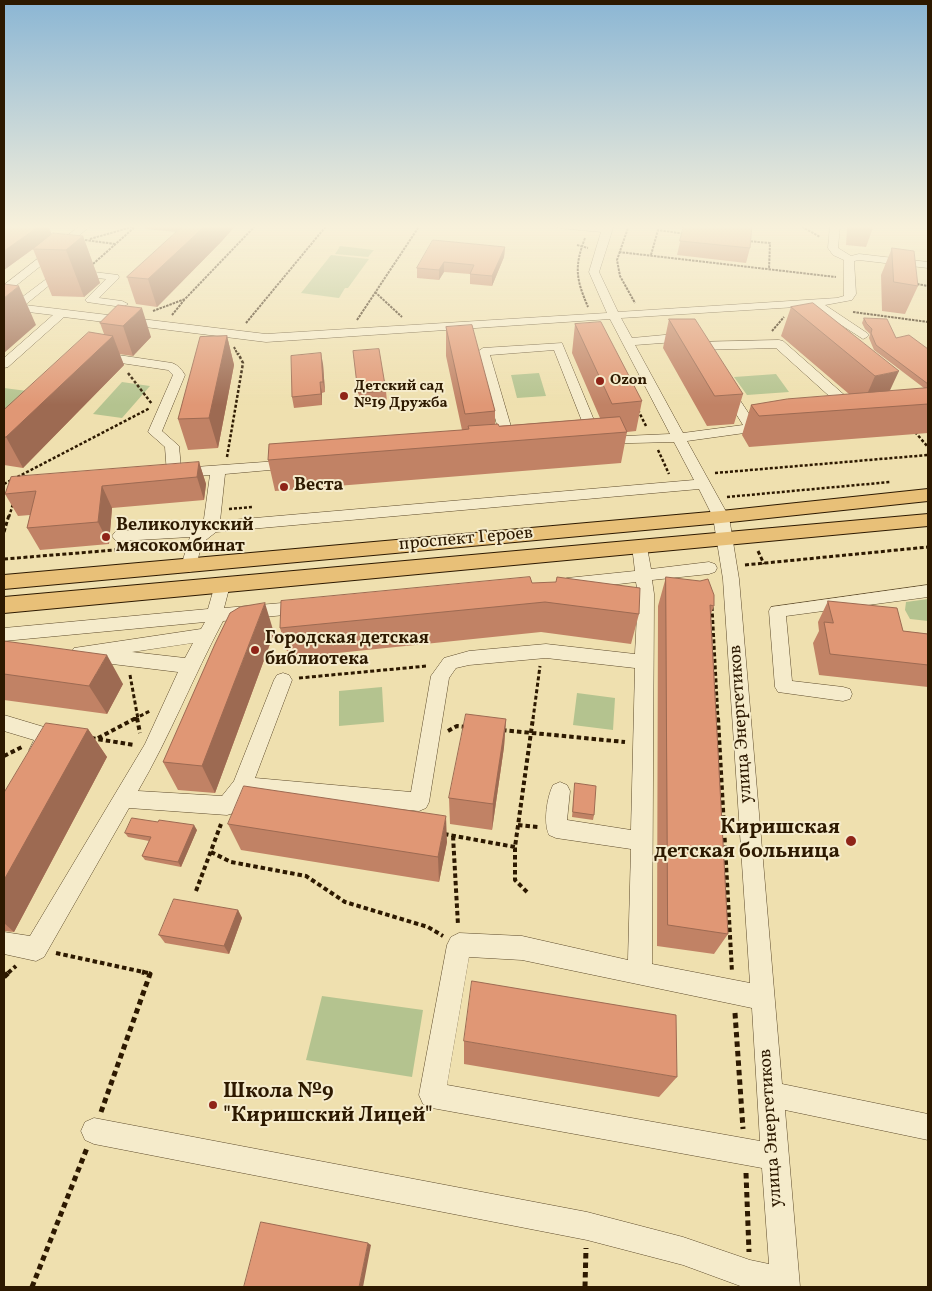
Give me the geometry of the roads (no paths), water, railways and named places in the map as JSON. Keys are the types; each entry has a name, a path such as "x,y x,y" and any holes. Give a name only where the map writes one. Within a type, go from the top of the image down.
{"main road":[{"name":"проспект Героев","path":"4,582 720,517 928,495"},
{"name":"проспект Героев","path":"4,605 928,520"}],"street":[{"path":"16,307 43,285"},
{"path":"106,285 91,300 125,300 107,319"},
{"name":"улица Энергетиков","path":"600,285 613,314 720,517 725,539 731,578 785,1285"},
{"path":"4,306 107,319 243,332 266,338 414,328 573,322 591,316 613,314 813,302 848,298 852,294 851,285"},
{"path":"813,302 863,335"},
{"path":"4,364 62,313"},
{"path":"126,321 89,358 172,367 179,375 155,432 172,446 169,474 305,463"},
{"path":"628,342 675,338 691,341 698,346 709,362"},
{"path":"698,346 779,344 863,415 839,417"},
{"path":"492,448 515,447 483,352 574,345"},
{"path":"558,346 596,441"},
{"path":"720,379 751,428"},
{"path":"577,442 678,438 782,423"},
{"path":"188,566 195,541 210,529 218,470"},
{"path":"120,536 702,484"},
{"path":"640,546 646,594 640,974"},
{"path":"546,586 709,568"},
{"path":"4,944 36,949 124,799 148,748 176,698 190,666 217,615 216,608 222,585"},
{"path":"843,694 784,687 777,612 928,591"},
{"path":"646,594 665,593"},
{"path":"4,634 322,606"},
{"path":"190,666 80,653 206,635"},
{"path":"242,786 418,802 440,676 450,664 469,658 546,651 644,662"},
{"path":"124,799 227,806 242,786 283,680"},
{"path":"4,723 47,736 28,769"},
{"path":"560,791 556,828 642,841"},
{"path":"763,998 522,948 459,945 432,1095 745,1153 774,1156"},
{"path":"770,1094 928,1127"},
{"path":"94,1131 587,1226 683,1251 750,1275 785,1285"}],"place":[{"name":"Ozon","path":"600,381"},
{"name":"Детский сад №19 Дружба","path":"344,396"},
{"name":"Веста","path":"284,487"},
{"name":"Великолукский мясокомбинат","path":"106,537"},
{"name":"Городская детская библиотека","path":"255,650"},
{"name":"Киришская детская больница","path":"851,841"},
{"name":"Школа №9 \"Киришский Лицей\"","path":"213,1105"}]}
